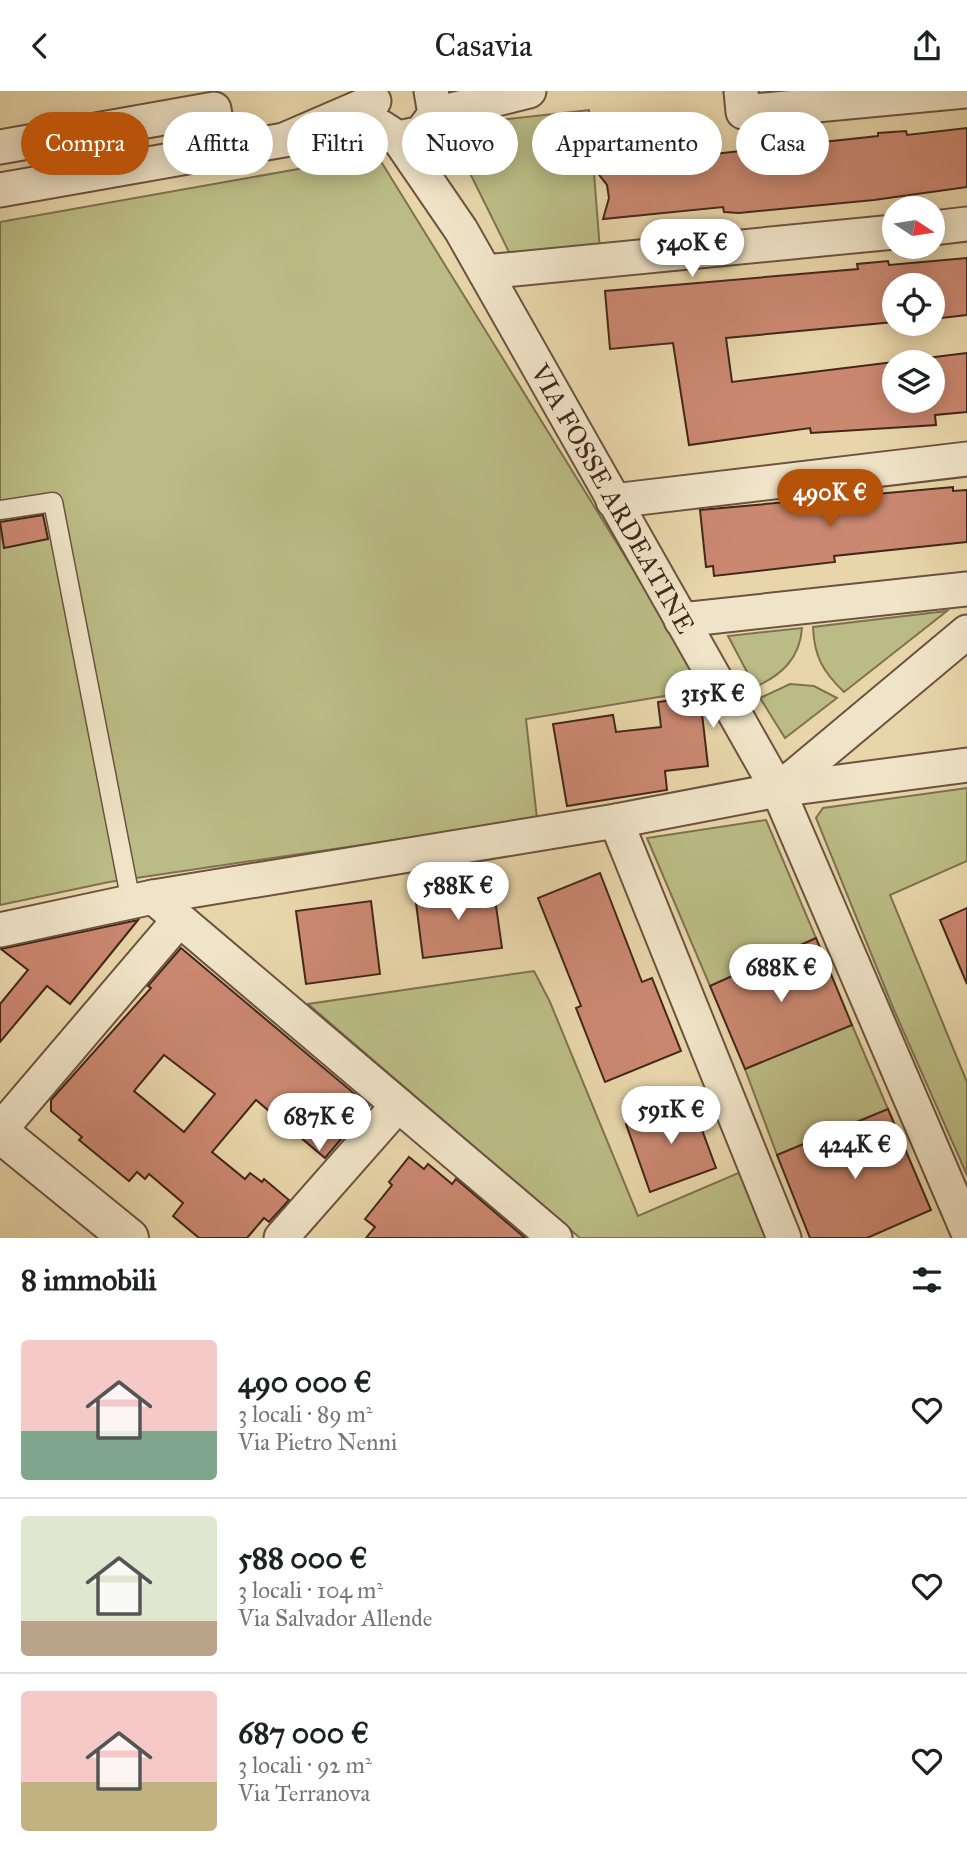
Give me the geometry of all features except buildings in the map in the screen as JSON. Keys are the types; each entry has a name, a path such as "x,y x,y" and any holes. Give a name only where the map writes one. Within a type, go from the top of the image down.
{"street":[{"path":"450,112 528,91"},
{"path":"741,91 743,112 965,91"},
{"path":"284,140 376,96 377,122 402,121"},
{"path":"197,112 214,109 214,112"},
{"path":"0,147 163,118"},
{"path":"273,142 328,142 402,124"},
{"path":"0,190 163,162"},
{"name":"VIA FOSSE ARDEATINE","path":"438,175 461,230 778,790 967,1230"},
{"path":"945,227 967,225"},
{"path":"485,272 882,233"},
{"path":"613,501 967,459"},
{"path":"681,620 967,589"},
{"path":"778,790 967,632"},
{"path":"0,930 142,899 616,821 778,790 967,765"},
{"path":"616,821 784,1238"},
{"path":"142,899 179,920 555,1238"},
{"path":"129,1238 0,1132 179,920"},
{"path":"281,1238 398,1105"}],"lane":[{"path":"0,510 53,502 142,899"}],"green space":[{"path":"532,116 532,175 594,175 600,250 512,258 471,175 518,175 518,118"},
{"path":"287,171 287,175 388,175 388,173 707,689 526,719 537,819 109,882 0,905 0,222"},
{"path":"947,611 844,692 825,670 815,647 813,627"},
{"path":"802,628 798,648 788,664 755,687 728,636"},
{"path":"790,684 814,686 837,698 785,738 760,698"},
{"path":"967,788 967,861 890,895 967,1082 967,1175 894,1010 816,818 823,808"},
{"path":"766,820 816,938 710,986 647,838"},
{"path":"534,971 550,1002 638,1216 743,1171 769,1238 580,1238 308,1004"},
{"path":"852,1025 888,1109 777,1155 745,1069"}]}
